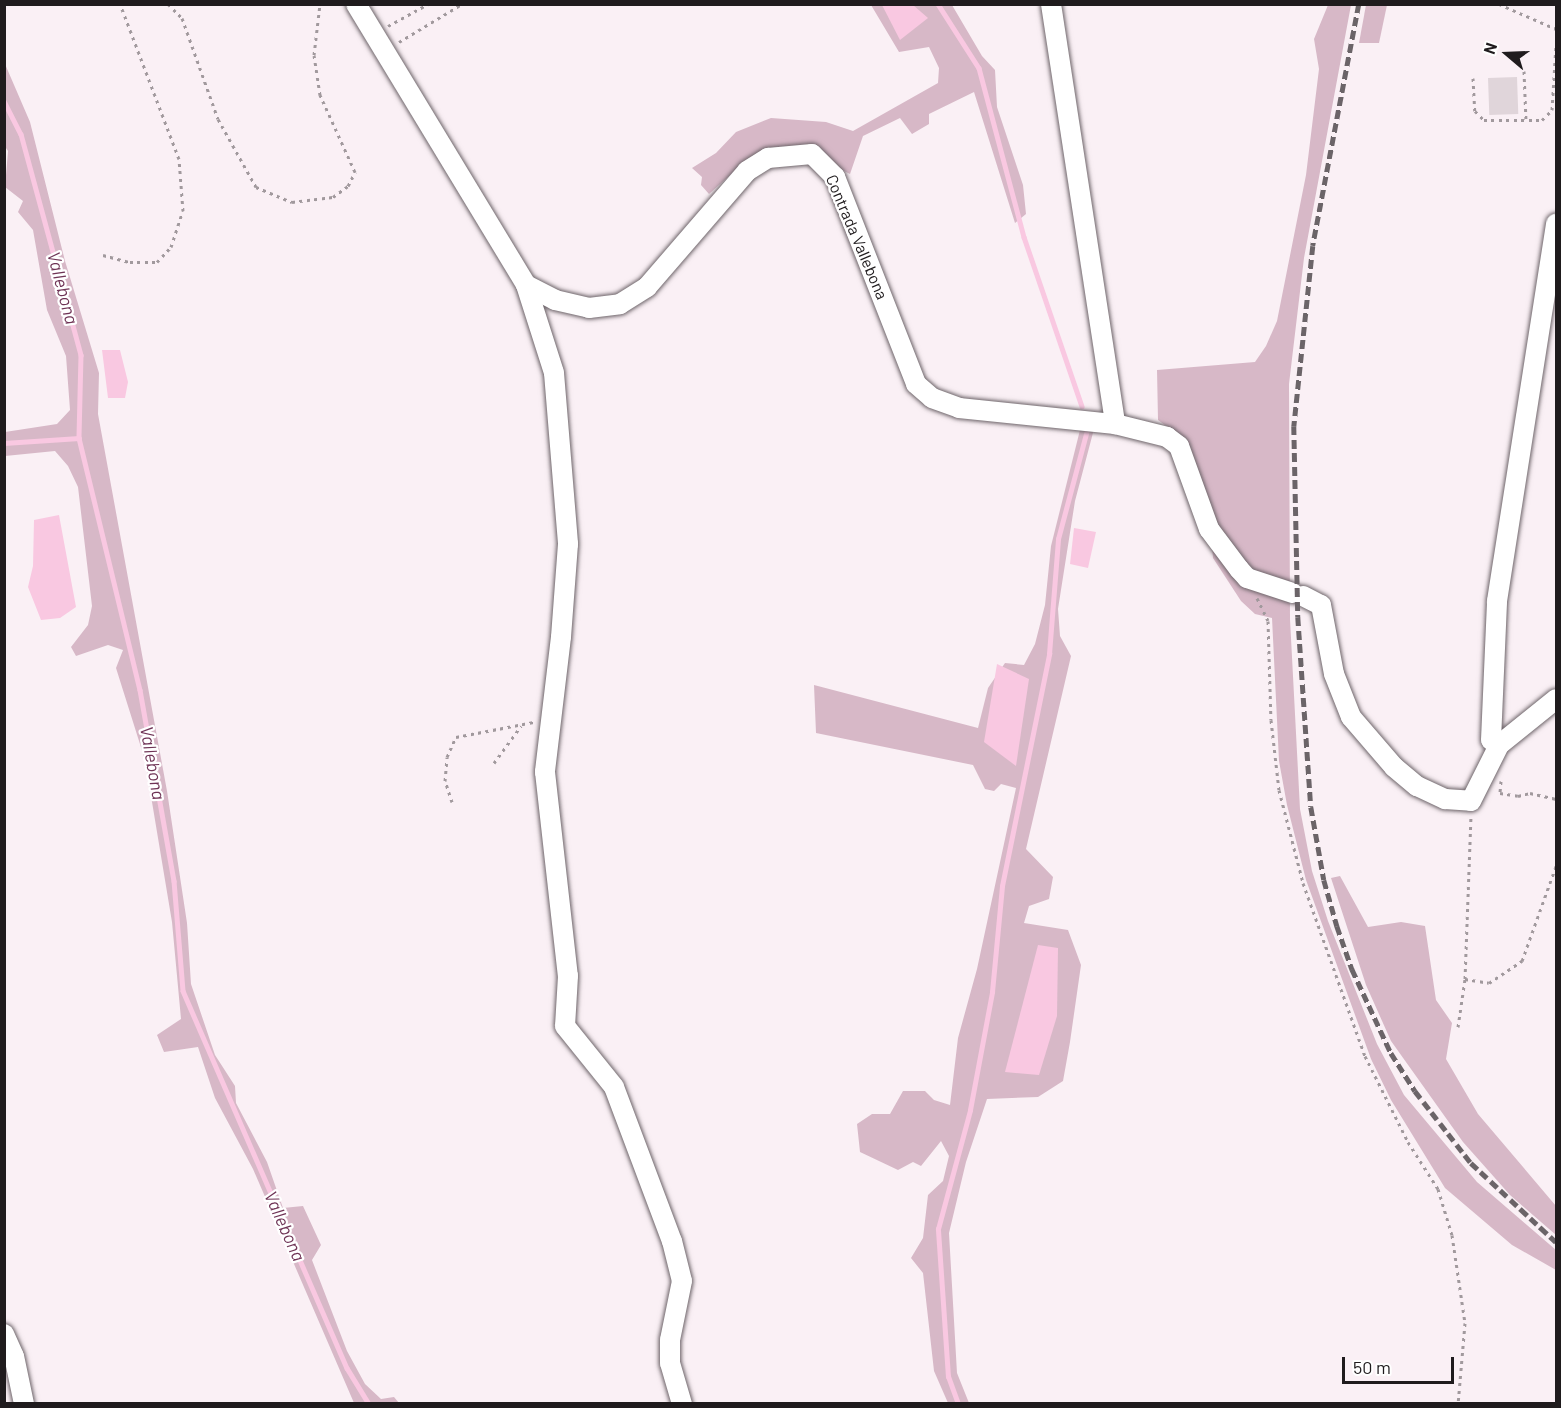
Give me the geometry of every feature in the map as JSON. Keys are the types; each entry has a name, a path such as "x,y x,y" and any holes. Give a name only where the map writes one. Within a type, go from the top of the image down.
{"street":[{"path":"356,4 526,285 554,372 568,544 561,637 549,718 545,772 568,976 565,1026 614,1087 672,1241 682,1281 670,1340 670,1364 682,1404"},
{"path":"1051,4 1115,424"},
{"name":"Contrada Vallebona","path":"526,285 555,300 589,308 620,304 646,287 747,171 768,158 812,154 835,177 916,384 924,391 959,408 1115,424 1167,437 1179,446 1209,529 1247,578"},
{"path":"1499,745 1491,740 1497,601 1557,224"},
{"path":"1247,578 1322,605 1334,674 1351,717 1372,743 1417,786 1457,802 1472,801 1499,745 1557,699"},
{"path":"4,1334 14,1356 24,1404"}],"path":[{"path":"104,255 130,262 157,262 171,246 183,211 179,159 120,4"},
{"path":"168,4 182,18 218,119 256,187 292,202 333,197 348,186 355,172 320,96 314,55 320,4"},
{"path":"379,41 428,4"},
{"path":"379,41 462,4"},
{"path":"1499,4 1557,29"},
{"path":"1473,78 1475,111 1484,120 1542,120 1552,110 1557,44"},
{"path":"1524,71 1526,120"},
{"path":"1247,578 1268,621 1271,720 1279,790 1303,883 1365,1056 1408,1142 1438,1189 1452,1235 1465,1323 1458,1404"},
{"path":"452,802 445,781 447,757 456,737 549,718"},
{"path":"494,763 522,725"},
{"path":"1503,771 1500,793 1518,796 1530,793 1557,800"},
{"path":"1458,1027 1465,979 1472,801"},
{"path":"1465,979 1489,983 1522,961 1557,866"}],"shaded area":[{"path":"871,5 952,5 982,56 995,70 997,107 1023,185 1026,214 1015,223 974,92 929,114 929,124 912,134 900,118 863,136 850,174 838,168 821,149 774,147 739,167 709,194 701,185 702,177 692,168 716,153 736,132 771,118 826,122 853,131 938,83 939,68 929,47 899,52"},
{"path":"882,5 913,5 928,18 900,40"},
{"path":"1328,5 1351,5 1304,258 1289,384 1290,619 1300,809 1312,871 1328,921 1377,1044 1404,1095 1477,1182 1556,1250 1556,1270 1512,1245 1445,1188 1391,1100 1371,1059 1306,880 1287,805 1279,761 1272,618 1255,614 1241,601 1213,558 1210,519 1180,436 1158,420 1157,370 1255,362 1266,346 1277,321 1306,175 1319,69 1314,39"},
{"path":"1366,5 1387,5 1379,43 1359,43"},
{"path":"5,64 30,122 65,261 99,373 98,414 167,791 187,923 191,984 215,1055 235,1086 236,1103 267,1162 283,1208 303,1206 321,1245 312,1260 347,1351 365,1384 381,1399 394,1397 399,1403 354,1403 253,1169 215,1098 198,1047 164,1052 157,1035 181,1019 172,922 145,760 116,668 123,650 108,645 76,656 71,647 88,625 92,606 78,487 68,466 55,451 5,456 5,432 57,424 70,410 66,356 47,310 33,230 18,212 23,201 5,187 8,151 4,145"},
{"path":"102,350 120,350 128,382 125,398 108,398"},
{"path":"1094,429 1075,501 1058,609 1060,636 1071,656 1026,849 1053,877 1049,899 1029,906 1024,923 1068,930 1081,965 1070,1042 1063,1081 1038,1097 987,1099 966,1162 949,1233 957,1373 969,1403 948,1403 934,1371 923,1273 911,1258 923,1238 928,1195 943,1181 949,1156 941,1141 921,1166 913,1162 898,1170 860,1152 857,1124 872,1114 890,1114 903,1091 925,1091 934,1100 950,1105 958,1038 977,969 1016,788 1001,784 994,791 985,789 973,765 816,733 814,685 978,728 988,688 1005,663 1024,665 1035,644 1045,605 1051,546 1080,430"},
{"path":"59,515 76,607 60,618 41,620 28,587 33,566 34,520"},
{"path":"1074,528 1096,532 1088,568 1070,564"},
{"path":"997,664 1029,679 1016,766 984,742"},
{"path":"1340,876 1368,927 1401,922 1425,926 1436,1000 1452,1023 1446,1059 1478,1114 1556,1206 1556,1235 1510,1195 1463,1142 1391,1041 1366,985 1331,878"},
{"path":"1038,945 1058,948 1057,1016 1039,1075 1005,1072"}],"building":[{"path":"1517,77 1518,114 1489,115 1488,78"}],"waterway":[{"path":"938,4 979,68 1024,237 1082,406"},
{"name":"Vallebona","path":"4,101 21,134 81,355 79,438 140,690 174,881 183,991 347,1368 369,1404"},
{"path":"958,1404 948,1377 938,1229 970,1110 992,992 1002,886 1049,654 1058,539 1087,430"},
{"path":"4,443 79,438"}],"railway":[{"path":"1359,4 1313,246 1294,426 1298,617 1311,807 1324,880 1337,926 1352,969 1391,1053 1415,1091 1471,1163 1556,1242"}]}
